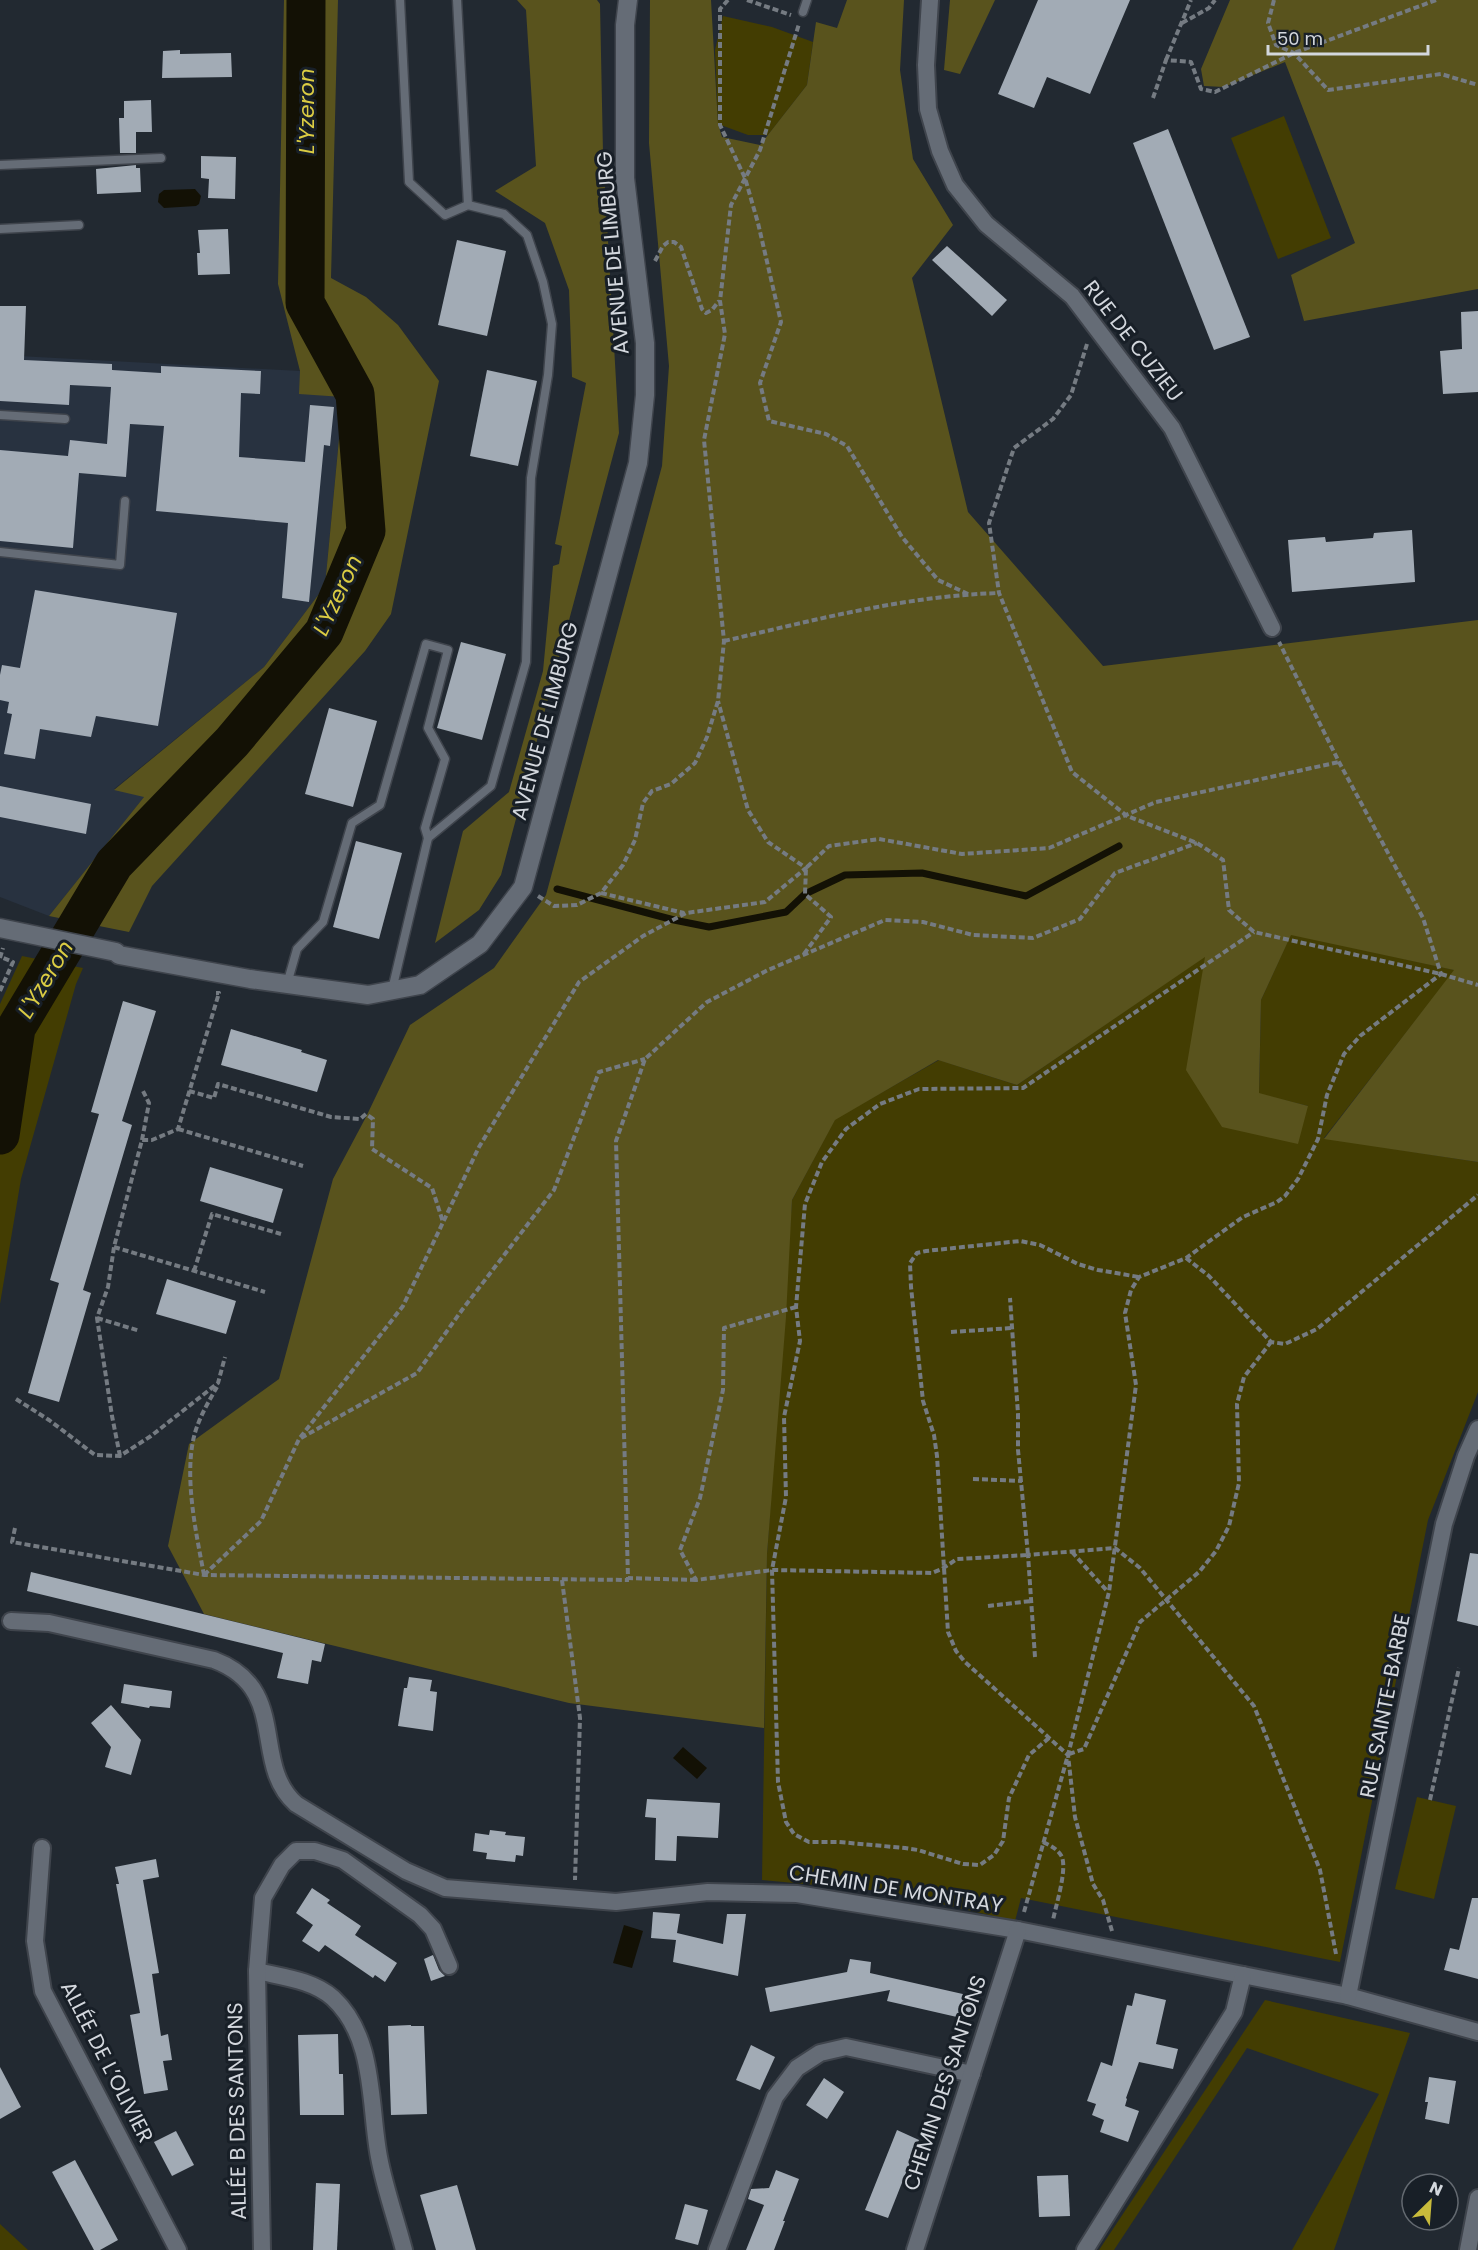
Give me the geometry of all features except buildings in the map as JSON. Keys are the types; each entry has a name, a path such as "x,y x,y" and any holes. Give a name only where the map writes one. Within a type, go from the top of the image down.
{"street":[{"name":"AVENUE DE LIMBURG","path":"0,928 202,971 368,995 420,985 480,944 523,887 638,464 645,395 645,354 640,292 625,178 625,25 628,0"},
{"name":"RUE DE CUZIEU","path":"930,0 926,65 928,109 940,150 955,185 986,224 1072,296 1172,428 1272,628"},
{"name":"RUE SAINTE-BARBE","path":"1348,1996 1444,1524 1466,1456 1478,1429"},
{"name":"CHEMIN DE MONTRAY","path":"11,1621 49,1623 228,1665 242,1674 252,1687 265,1718 278,1778 284,1793 296,1804 406,1871 444,1888 616,1902 708,1892 797,1893 1018,1930 1348,1996 1478,2032"},
{"name":"ALLÉE DE L’OLIVIER","path":"42,1848 35,1941 43,1991 178,2250"},
{"name":"ALLÉE B DES SANTONS","path":"262,2250 257,1971 263,1898 282,1864 296,1851 315,1851 343,1860 420,1915 433,1929 449,1966"},
{"name":"CHEMIN DES SANTONS","path":"915,2250 1018,1930"},
{"path":"257,1971 302,1981 332,1997 353,2023 363,2048 379,2159 404,2250"},
{"path":"1085,2250 1234,2012 1243,1975"},
{"path":"717,2250 775,2097 797,2068 820,2053 846,2048 972,2074"},
{"path":"1468,2250 1478,2198"}],"lane":[{"path":"400,0 409,182 445,215 468,205 504,214 527,235 543,282 552,324 548,375 531,478 526,662 491,786 428,838"},
{"path":"457,0 468,205"},
{"path":"803,12 807,0"},
{"path":"0,165 161,158"},
{"path":"0,229 79,225"},
{"path":"0,415 65,419"},
{"path":"0,552 120,565 125,501"},
{"path":"287,984 297,949 323,922 352,823 380,805 426,644 448,650 428,729 445,759 425,828 428,838 392,990"}],"path":[{"path":"728,0 720,9 720,125 745,178 758,222 781,322 760,383 769,421 826,434 847,446 902,537 938,580 968,594"},
{"path":"523,887 554,906 577,905 601,893 623,865 635,840 643,803 652,791 671,784 695,764 707,737 718,701 724,641 704,440 725,334 720,301 731,205 760,150 801,19 747,0"},
{"path":"1153,98 1191,0"},
{"path":"1182,23 1209,8 1215,0"},
{"path":"1274,0 1268,23 1276,45 1294,53 1328,90 1441,74 1478,85"},
{"path":"1166,60 1191,62 1201,89 1215,92 1294,53 1436,0"},
{"path":"640,292 663,246 668,242 674,242 681,247 702,309 706,313 720,301"},
{"path":"1092,325 1083,363 1071,395 1053,419 1014,448 989,523 999,594 1072,772 1126,816 1197,843 1223,860 1229,910 1254,932 1441,974 1478,985"},
{"path":"724,641 884,604 968,594 999,594"},
{"path":"1272,628 1423,918 1441,974"},
{"path":"718,701 748,810 768,842 806,868"},
{"path":"204,1575 261,1521 299,1439 404,1306 478,1147 579,982 643,936 686,913 765,902 829,846 879,838 962,854 1049,848 1155,802 1340,762"},
{"path":"299,1439 417,1373 554,1190 599,1072 645,1059 707,1002 768,970 885,920 923,922 973,935 1032,938 1080,919 1115,873 1197,843"},
{"path":"804,955 831,917 805,894 806,868"},
{"path":"601,893 686,913"},
{"path":"1049,1738 1029,1755 1025,1762 1009,1798 1003,1841 994,1855 980,1865 963,1864 905,1848 839,1842 809,1842 794,1834 786,1822 778,1782 772,1570 786,1497 784,1416 800,1341 796,1307 805,1204 822,1162 846,1129 880,1104 919,1089 1023,1088 1254,932"},
{"path":"0,958 13,962 0,991"},
{"path":"178,1129 219,993 199,989 202,971"},
{"path":"1118,1950 1103,1900 1093,1884 1078,1828 1068,1755 965,1662 956,1651 948,1632 942,1569 937,1456 934,1435 923,1401 910,1263 917,1253 926,1251 1020,1241 1040,1245 1078,1264 1139,1277 1186,1258 1243,1217 1285,1196 1298,1179 1318,1139 1327,1095 1344,1054 1360,1036 1441,974"},
{"path":"645,1059 616,1141 628,1578 696,1580"},
{"path":"189,1091 214,1098 218,1084 331,1117 360,1119 366,1114 373,1119 372,1149 432,1188 443,1222"},
{"path":"120,1456 97,1318 108,1287 114,1247 142,1140 149,1103 142,1089"},
{"path":"142,1140 152,1140 178,1129 303,1166"},
{"path":"1186,1258 1209,1276 1271,1342 1285,1344 1317,1329 1478,1195"},
{"path":"194,1271 212,1214 281,1234"},
{"path":"114,1247 265,1292"},
{"path":"1018,1930 1068,1755 1109,1592 1136,1385 1125,1313 1131,1290 1139,1277"},
{"path":"1010,1298 1018,1414 1018,1450 1035,1657"},
{"path":"696,1580 680,1550 700,1498 723,1390 724,1328 796,1307"},
{"path":"97,1318 140,1331"},
{"path":"951,1332 1012,1328"},
{"path":"1068,1755 1084,1749 1140,1622 1199,1572 1216,1551 1229,1526 1239,1483 1237,1404 1244,1377 1271,1342"},
{"path":"204,1575 191,1509 192,1451 197,1426 218,1383 225,1357"},
{"path":"16,1399 95,1455 120,1456 218,1383"},
{"path":"973,1479 1022,1481"},
{"path":"15,1528 12,1542 204,1575 696,1580 772,1570 932,1573 957,1558 1115,1548 1140,1568 1254,1706 1320,1870 1336,1957 1354,1968"},
{"path":"1072,1552 1109,1592"},
{"path":"562,1580 580,1718 575,1899"},
{"path":"988,1606 1031,1602"},
{"path":"1430,1800 1459,1668"},
{"path":"1043,1842 1054,1847 1062,1857 1063,1868 1050,1937"}],"shaded area":[{"path":"284,0 338,0 331,278 366,297 398,325 439,381 391,614 365,651 152,886 129,932 49,916 144,797 114,790 264,667 325,586 343,397 299,394 300,371 278,284"},
{"path":"517,0 597,0 600,4 603,153 619,433 501,875 479,910 435,943 463,831 509,792 543,671 553,566 559,564 562,546 555,544 586,383 572,377 569,290 545,223 495,191 536,166 526,10"},
{"path":"650,0 711,0 718,124 722,137 760,145 807,85 816,22 837,28 847,0 904,0 900,70 913,159 953,225 912,278 968,512 1103,666 1478,620 1478,1162 1324,1139 1454,970 1291,935 1261,1000 1259,1093 1308,1106 1298,1144 1222,1127 1186,1070 1205,957 1017,1085 938,1060 835,1120 792,1200 786,1317 767,1554 764,1728 569,1703 204,1614 168,1546 189,1444 279,1379 333,1179 410,1025 494,968 546,895 662,466 669,366 649,143"},
{"path":"950,0 995,0 960,74 944,70"},
{"path":"1230,0 1478,0 1478,289 1304,321 1291,275 1355,243 1285,62 1224,87 1204,86 1201,69"},
{"path":"723,16 772,27 813,42 807,85 768,135 748,135 718,124 715,50"},
{"path":"1284,116 1331,238 1278,259 1231,138"},
{"path":"195,189 201,196 196,206 164,208 158,202 159,194 164,190"},
{"path":"0,355 300,371 343,396 325,586 264,667 114,789 145,796 49,916 0,897"},
{"path":"1291,934 1455,970 1324,1138 1478,1162 1478,1392 1428,1520 1340,1962 1021,1898 1015,1921 890,1892 762,1880 767,1554 792,1200 835,1119 939,1060 1017,1085 1205,956 1222,1127 1308,1106 1259,1094 1261,1000"},
{"path":"22,956 83,968 76,984 21,1179 0,1304 0,1004"},
{"path":"683,1747 707,1768 697,1779 673,1758"},
{"path":"1417,1797 1456,1806 1434,1899 1395,1889"},
{"path":"624,1925 643,1931 632,1968 613,1963"},
{"path":"1265,2000 1410,2033 1334,2250 1292,2250 1379,2094 1247,2048 1114,2250 1099,2250"},
{"path":"0,2224 28,2250 0,2250"}],"waterway":[{"name":"L'Yzeron","path":"0,1135 16,1028 114,864 232,742 324,632 366,531 355,394 305,303 306,0"},
{"path":"557,889 709,927 786,912 805,894 845,875 922,873 1026,896 1119,846"}]}
